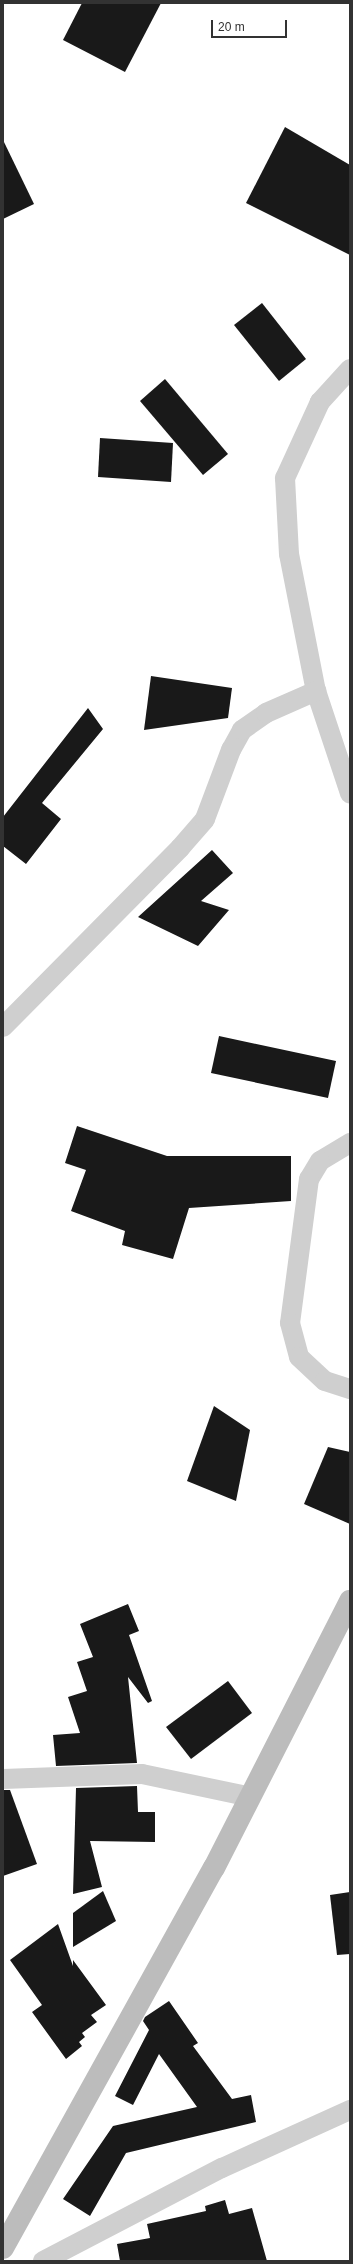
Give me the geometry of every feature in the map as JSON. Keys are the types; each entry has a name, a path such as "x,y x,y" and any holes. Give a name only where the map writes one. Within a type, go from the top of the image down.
{"street":[{"path":"350,369 320,402 285,478 289,554 316,691 350,793"},
{"path":"3,1027 174,854 205,819 231,750 242,730 266,713 316,691"},
{"path":"350,1143 320,1161 309,1179 290,1323 299,1358 325,1381 350,1389"},
{"path":"3,2248 251,1797 350,1601"},
{"path":"3,1779 142,1774 251,1797"},
{"path":"43,2261 222,2168 350,2110"}],"building":[{"path":"82,3 161,3 125,72 63,40"},
{"path":"285,127 350,165 350,255 246,203"},
{"path":"3,140 34,204 3,219"},
{"path":"262,303 306,359 279,381 234,325"},
{"path":"165,379 228,454 203,475 140,401"},
{"path":"100,438 173,443 171,482 98,477"},
{"path":"151,676 232,688 228,718 144,730"},
{"path":"88,708 103,729 42,803 61,819 26,864 3,846 3,817"},
{"path":"212,850 233,873 201,901 229,910 198,946 138,917"},
{"path":"219,1036 336,1061 328,1098 211,1073"},
{"path":"77,1126 167,1156 291,1156 291,1201 189,1208 173,1259 122,1245 125,1231 71,1211 86,1170 65,1163"},
{"path":"214,1406 250,1430 236,1501 187,1481"},
{"path":"328,1447 350,1452 350,1524 304,1504"},
{"path":"128,1604 139,1631 129,1635 152,1701 148,1703 128,1677 137,1763 56,1766 53,1735 80,1733 68,1697 87,1691 77,1662 93,1657 80,1624"},
{"path":"228,1681 252,1713 191,1759 166,1727"},
{"path":"137,1786 138,1812 155,1812 155,1842 90,1841 102,1887 73,1894 76,1788"},
{"path":"3,1790 10,1790 37,1864 3,1876"},
{"path":"103,1891 116,1921 73,1947 73,1913"},
{"path":"350,1892 350,1954 337,1955 330,1895"},
{"path":"58,1924 73,1966 73,1960 106,2005 91,2015 97,2022 82,2033 85,2037 79,2042 82,2046 66,2059 32,2012 42,2005 10,1960"},
{"path":"169,2001 198,2043 193,2046 232,2099 251,2095 256,2122 126,2153 90,2216 63,2199 113,2126 197,2107 159,2054 133,2105 115,2096 149,2030 143,2021 145,2017"},
{"path":"225,2200 229,2214 252,2208 267,2261 120,2261 117,2244 150,2238 147,2224 206,2211 205,2206"}]}
